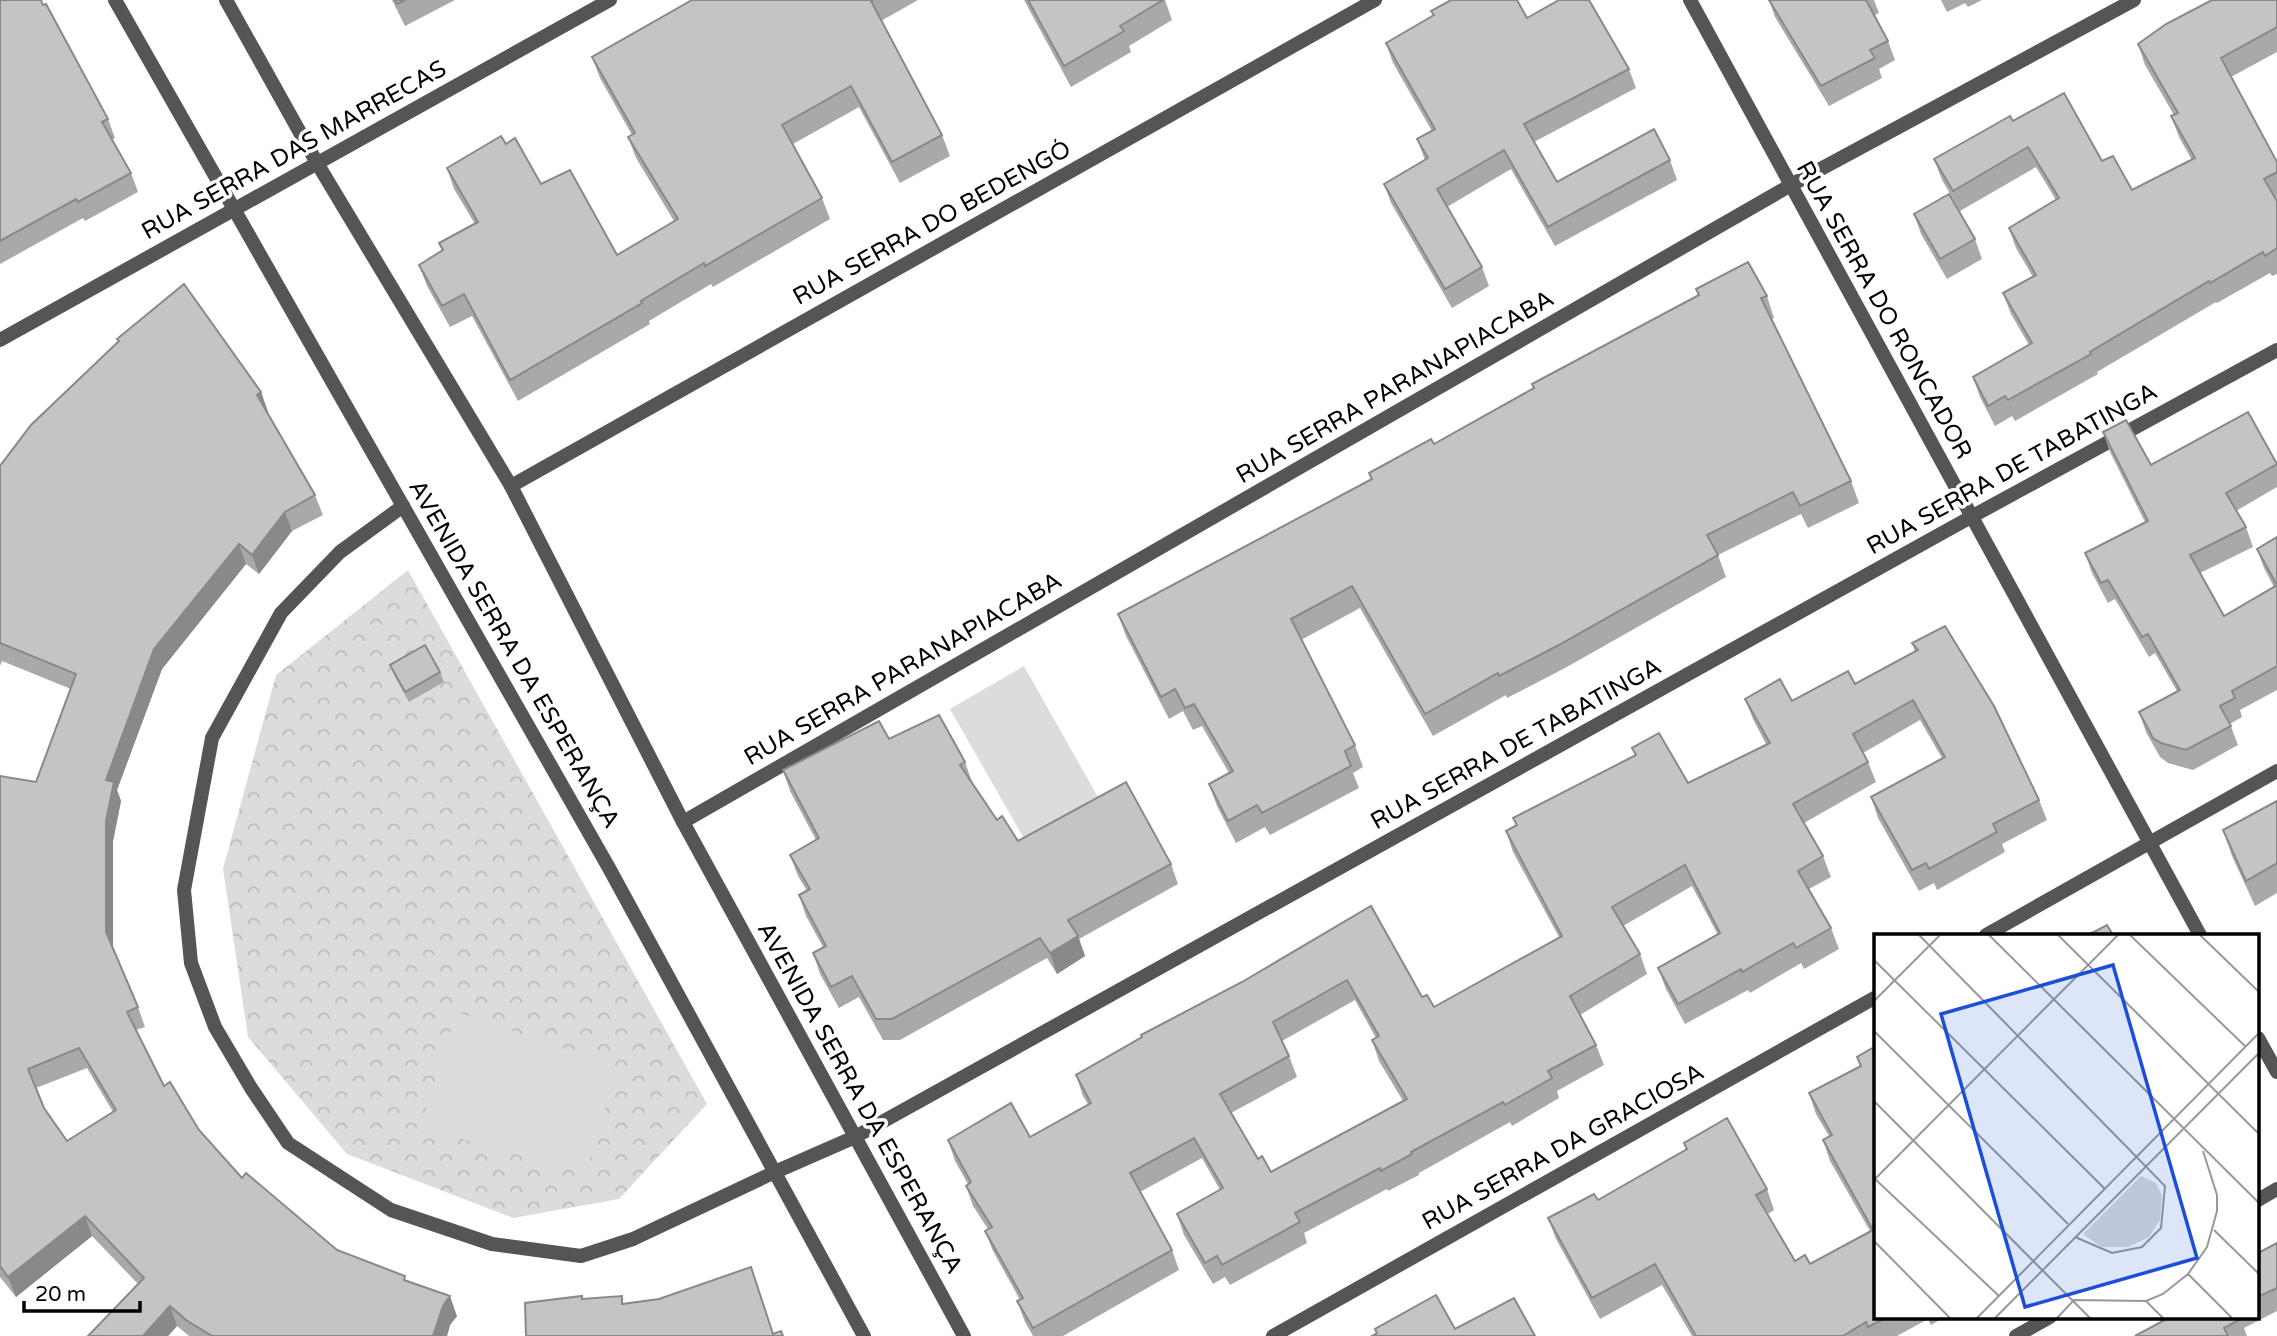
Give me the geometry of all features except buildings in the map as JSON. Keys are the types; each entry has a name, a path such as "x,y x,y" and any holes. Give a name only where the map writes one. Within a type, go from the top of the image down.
{"street":[{"name":"AVENIDA SERRA DA ESPERANÇA","path":"115,0 610,867 864,1336"},
{"name":"AVENIDA SERRA DA ESPERANÇA","path":"226,0 317,163 511,486 683,822 964,1336"},
{"name":"RUA SERRA DAS MARRECAS","path":"0,340 610,0"},
{"name":"RUA SERRA DO BEDENGÓ","path":"511,486 1375,0"},
{"name":"RUA SERRA DO RONCADOR","path":"1690,0 2199,934"},
{"name":"RUA SERRA PARANAPIACABA","path":"683,822 1791,185 2134,0"},
{"name":"RUA SERRA DE TABATINGA","path":"403,506 340,552 281,612 212,737 184,890 191,963 215,1027 288,1143 391,1210 492,1244 581,1256 633,1239 775,1172 855,1138 1971,517 2277,350"},
{"path":"1988,934 2277,771"},
{"name":"RUA SERRA DA GRACIOSA","path":"1273,1336 1874,998"},
{"path":"2260,1042 2277,1072"},
{"path":"2260,1199 2277,1189"},
{"path":"2016,1336 2048,1318"}],"green space":[{"path":"408,570 707,1104 619,1199 513,1218 347,1154 248,1037 223,869 276,675"},
{"path":"1024,666 1099,799 1026,842 950,709"},
{"path":"457,1012 618,1067 586,1172 420,1128"}]}
